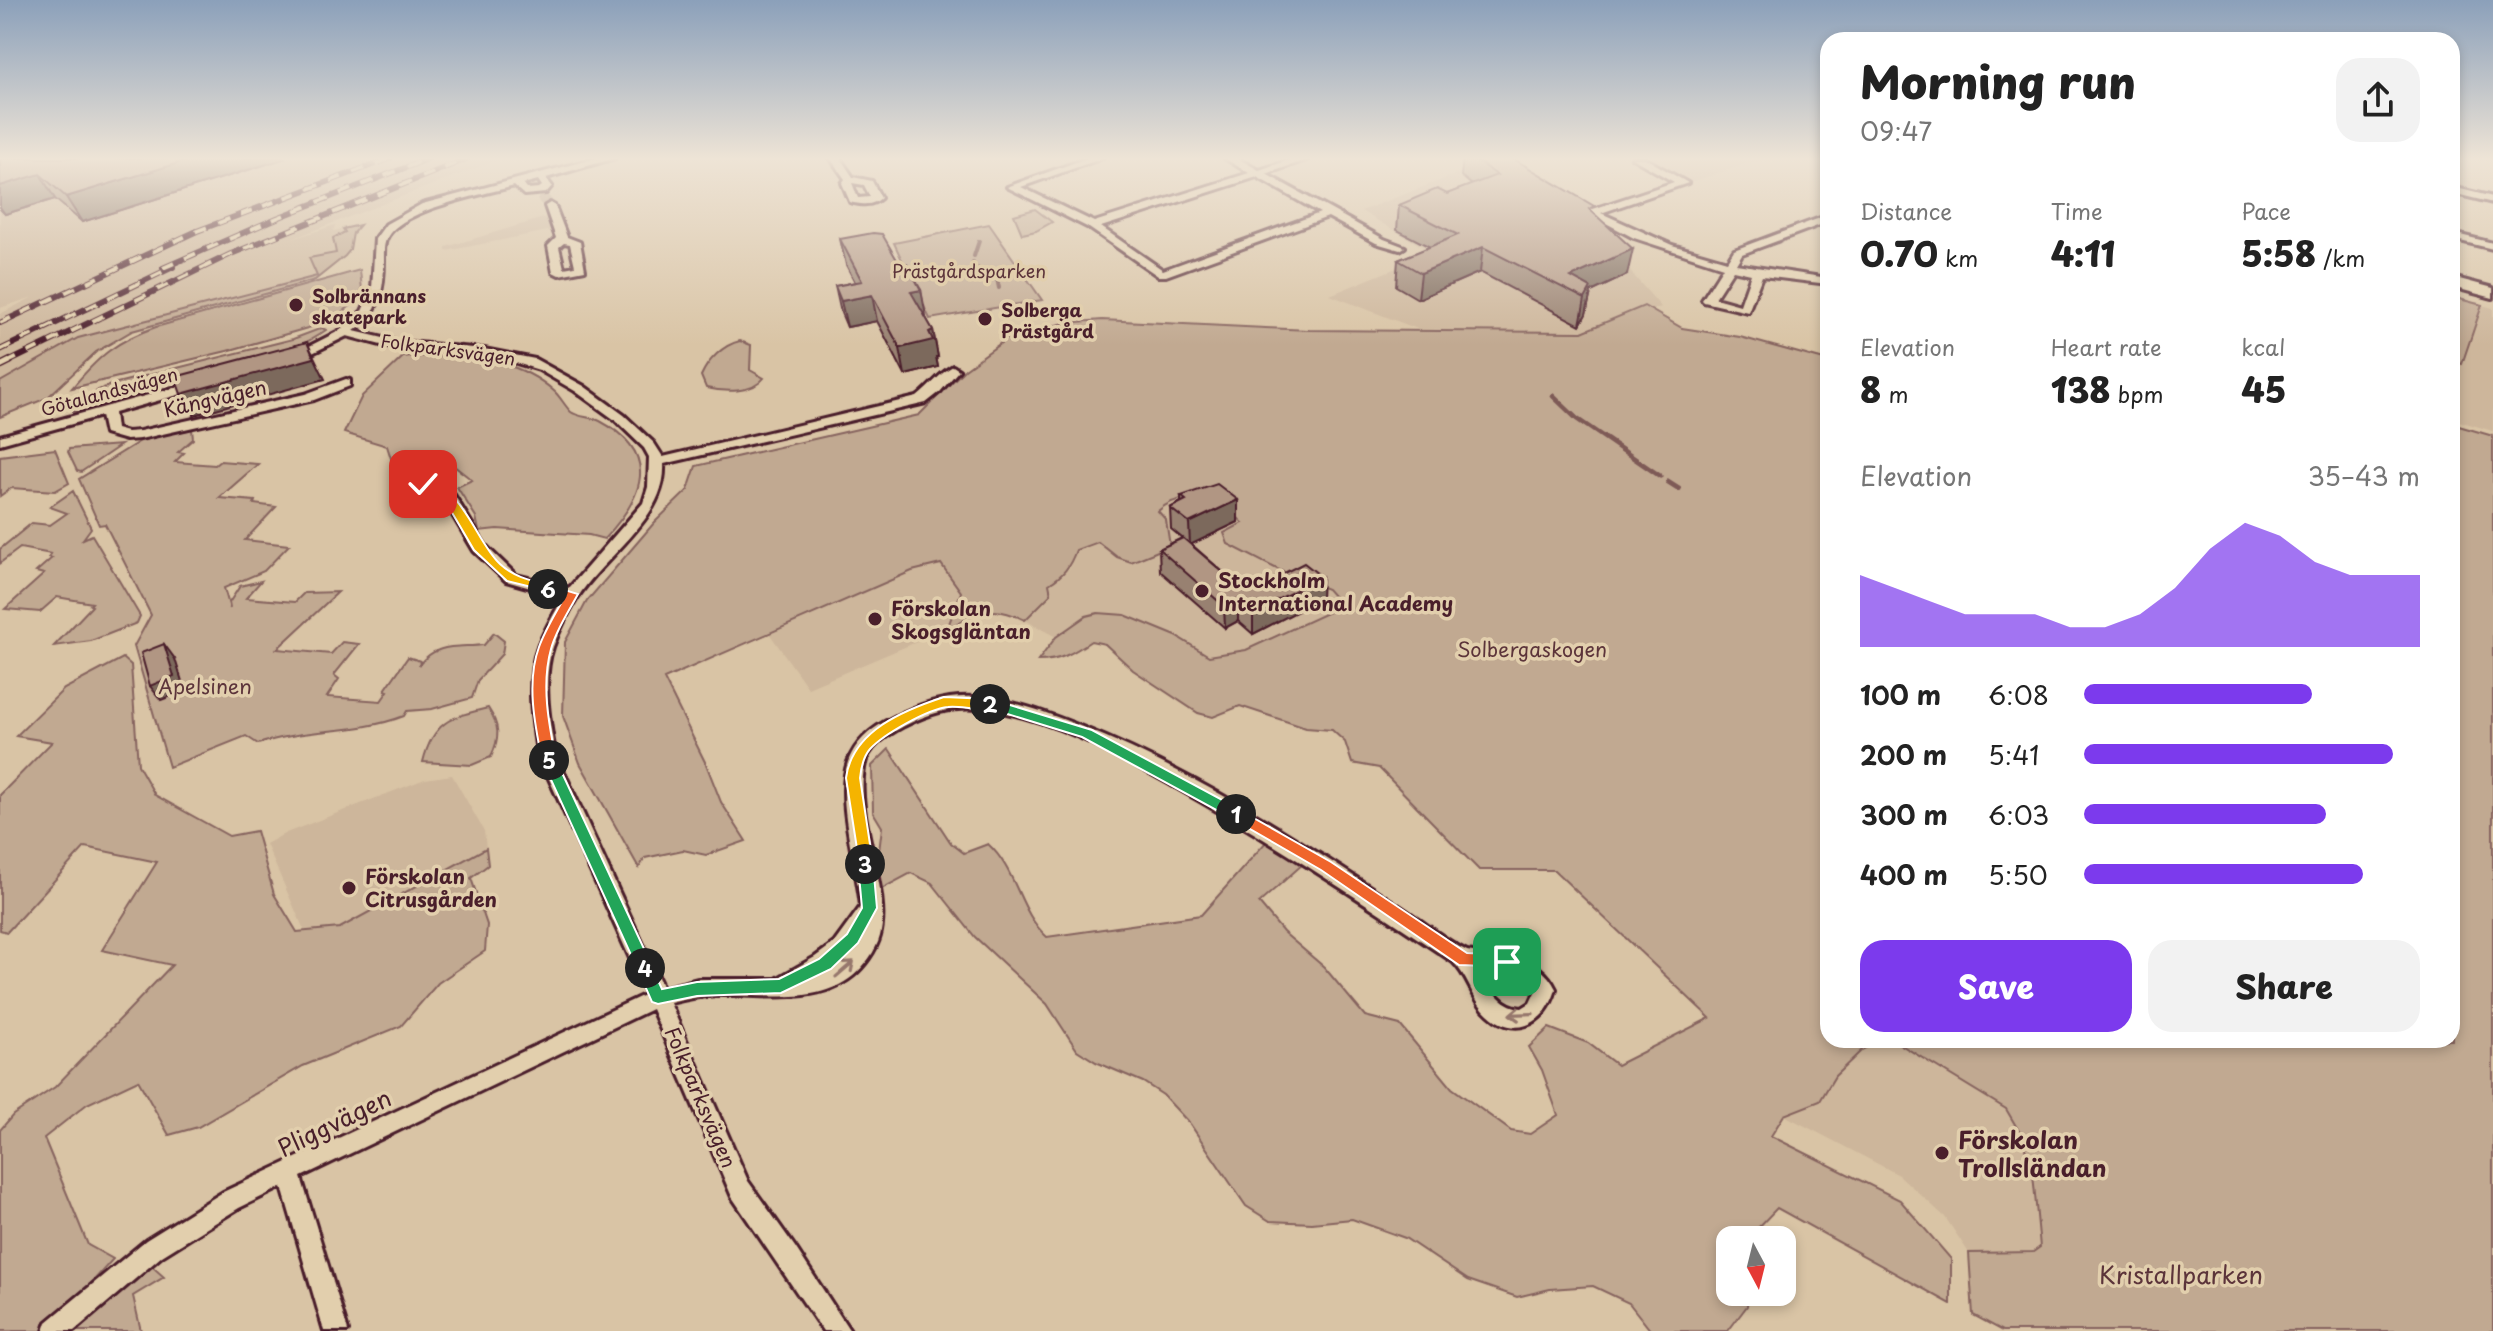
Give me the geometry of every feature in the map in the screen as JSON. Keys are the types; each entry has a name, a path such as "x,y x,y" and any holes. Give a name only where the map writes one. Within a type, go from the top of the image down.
{"main road":[{"path":"2460,284 2493,293"}],"street":[{"path":"285,360 344,332 370,306 377,293 380,239 390,226 401,220"},
{"path":"555,220 562,239"},
{"path":"1081,220 1162,274 1310,220"},
{"path":"1093,226 1112,220"},
{"path":"1342,220 1380,241 1400,247"},
{"path":"1606,220 1669,249 1729,266 1820,280"},
{"path":"1758,271 1744,310 1708,300 1738,252 1820,221"},
{"path":"2460,238 2493,246"},
{"name":"Folkparksvägen","path":"344,332 400,345 490,352 534,363 553,371 636,430 649,443 657,462 656,489 649,504 572,594 545,648 541,685 546,752 658,997 740,1189 787,1255 815,1302 838,1331"},
{"path":"657,462 921,400 953,370"},
{"name":"Götalandsvägen","path":"0,440 214,381"},
{"name":"Kängvägen","path":"107,410 110,431 126,436 140,435 309,397 346,383"},
{"path":"423,484 448,496 479,548 511,578 572,594"},
{"name":"Pliggvägen","path":"56,1331 117,1277 178,1230 231,1200 658,997 697,989 810,988 843,972 856,959 871,935 854,795 855,764 864,746 890,726 944,702 973,701 1007,708 1087,734 1175,778 1326,866 1465,960"},
{"path":"289,1173 336,1331"}],"shaded area":[{"path":"0,220 341,220 289,240 335,225 333,231 346,231 341,234 336,253 317,276 78,338 0,382 0,314 33,297 0,308"},
{"path":"537,220 548,220 553,230 446,251 446,247"},
{"path":"1377,220 1570,220 1603,240 1661,307 1581,334 1433,335 1330,295 1433,253"},
{"path":"2482,305 2493,308 2493,431 2460,421 2462,363"},
{"path":"1186,497 1222,503 1243,523 1228,545 1327,589 1342,606 1247,650 1209,656 1176,636 1125,615 1086,616 1056,637 1025,620 1050,594 1048,584 1061,577 1070,567 1076,550 1098,542 1117,557 1131,562 1170,546 1158,511 1168,502"},
{"name":"Förskolan Skogsgläntan","path":"941,564 961,592 947,629 808,688 769,633 912,571"},
{"name":"Förskolan Citrusgården","path":"452,775 484,831 486,848 340,928 305,932 266,844 286,833 425,779"},
{"name":"Förskolan Trollsländan","path":"1906,1048 2006,1109 2020,1133 2033,1174 2040,1247 2034,1252 1969,1253 1945,1217 1899,1175 1784,1115 1820,1101 1835,1076 1862,1050"}],"green space":[{"path":"1016,220 1052,222 1036,231 1022,234"},
{"name":"Prästgårdsparken","path":"989,224 1042,300 930,319 894,243"},
{"path":"360,225 353,233 350,250 315,280 132,331 96,352 47,398 0,417 0,382 78,338 317,276 309,258 336,253 333,238 345,232 343,229"},
{"path":"360,270 362,290 356,301 332,321 227,351 72,388 109,351 142,332"},
{"path":"2460,299 2482,305 2460,363"},
{"name":"Solbergaskogen","path":"1644,306 1682,328 1740,337 1820,359 1820,1048 1866,1048 1835,1076 1820,1101 1784,1115 1771,1136 1900,1200 1951,1259 1951,1304 1777,1208 1760,1226 1716,1226 1716,1306 1747,1306 1728,1331 1651,1331 1629,1303 1593,1286 1550,1289 1517,1297 1468,1280 1405,1238 1352,1219 1312,1223 1270,1221 1246,1206 1190,1124 1163,1095 1077,1050 1047,1004 975,937 932,883 911,873 874,893 882,827 873,812 872,766 889,749 951,843 964,853 988,844 998,854 1030,916 1047,937 1201,915 1266,842 1303,864 1259,903 1283,932 1324,967 1365,1016 1400,1025 1452,1088 1511,1131 1530,1134 1558,1115 1542,1070 1529,1047 1549,1028 1588,1043 1617,1065 1710,1018 1554,870 1479,870 1379,768 1352,763 1345,742 1332,730 1306,728 1240,706 1213,717 1198,713 1133,670 1105,644 1091,641 1066,656 1038,661 1056,637 1086,616 1098,613 1125,615 1176,636 1209,656 1246,650 1342,606 1327,589 1281,571 1228,544 1224,533 1243,523 1229,509 1208,498 1181,499 1158,511 1166,520 1170,546 1131,562 1117,557 1098,542 1076,550 1066,570 1049,584 1051,594 1025,620 993,611 968,618 947,629 961,592 941,564 912,571 664,679 721,802 746,841 706,855 683,850 645,858 639,868 580,763 563,716 565,642 587,601 654,523 688,490 696,466 919,415 965,369 1012,335 1065,323 1102,320 1309,330 1582,332"},
{"path":"322,328 326,330 272,358 204,380 72,412 98,390 113,384 293,339"},
{"path":"740,341 751,345 750,370 764,378 745,389 729,391 706,388 701,376 708,364 722,350"},
{"path":"403,357 488,360 523,371 555,392 571,412 600,421 620,434 639,462 640,477 629,508 618,524 604,539 589,535 497,529 479,531 476,517 457,487 472,480 441,456 396,474 387,446 344,433 362,396"},
{"name":"Kristallparken","path":"2460,426 2493,436 2493,1331 2003,1331 1973,1315 1969,1253 2033,1252 2040,1247 2033,1174 2020,1133 2006,1109 1906,1048 2460,1048"},
{"name":"Apelsinen","path":"192,429 193,439 178,452 184,453 175,462 258,464 219,498 255,501 254,504 276,507 245,540 289,545 264,571 224,588 230,609 229,603 240,586 261,581 246,598 295,602 304,593 338,592 277,649 331,654 342,642 359,644 334,675 339,679 327,697 381,701 408,657 420,661 419,665 440,649 484,645 494,633 504,641 502,654 478,680 472,698 432,709 407,711 404,716 368,726 294,735 258,744 246,736 169,767 134,646 151,615 105,524 99,525 79,479 142,440"},
{"path":"121,445 81,472 77,471 68,452 69,449"},
{"path":"55,449 69,483 55,491 11,488 0,496 0,456"},
{"path":"73,491 91,528 83,539 92,535 140,616 137,623 91,641 54,646 92,603 57,597 40,612 5,609 44,574 36,572 52,558 49,557 51,554 20,548 0,563 0,549 32,523 50,525 67,513 50,507"},
{"path":"123,658 131,665 138,765 155,795 229,836 256,831 274,894 297,932 340,928 486,848 488,865 471,878 487,925 485,951 438,983 401,1026 303,1066 198,1127 169,1135 138,1080 87,1104 44,1138 88,1245 113,1259 48,1331 0,1331 0,1130 13,1115 55,1087 172,965 102,950 157,862 85,847 7,932 0,930 0,795 52,742 16,736 64,689"},
{"path":"488,708 497,732 491,757 472,765 423,762 432,738 445,723"},
{"path":"145,1260 164,1277 133,1296 141,1331 77,1331"}],"building":[{"path":"1429,220 1601,220 1633,249 1571,277 1591,288 1585,299 1483,247 1421,273 1398,260 1458,235"},
{"path":"882,234 900,265 907,264 921,290 911,292 933,330 929,332 933,340 900,348 872,295 841,301 835,286 862,281 840,239"},
{"path":"307,342 314,358 181,394 175,377"},
{"path":"1217,484 1238,500 1189,523 1170,508 1186,500 1181,496"},
{"path":"1183,538 1246,592 1304,563 1322,577 1253,612 1238,599 1224,606 1159,549"},
{"path":"164,644 174,676 150,686 141,653"}],"waterway":[{"path":"974,256 979,241"},
{"path":"973,263 976,268 996,274 999,288"},
{"path":"1553,396 1577,419 1660,476"},
{"path":"1668,482 1679,489"}],"railway":[{"path":"0,323 226,220"},
{"path":"163,268 272,220"},
{"path":"6,363 231,254 315,220"},
{"path":"0,350 173,267"},
{"path":"6,363 10,361"},
{"path":"0,366 6,363"}],"place":[{"name":"Solbrännans skatepark","path":"296,305"},
{"name":"Solberga Prästgård","path":"985,319"},
{"name":"Stockholm International Academy","path":"1202,591"},
{"name":"Förskolan Skogsgläntan","path":"875,619"},
{"name":"Förskolan Citrusgården","path":"349,888"},
{"name":"Förskolan Trollsländan","path":"1942,1153"}],"route":[{"path":"423,484 448,496 479,548 496,567 511,578 572,594 545,648 541,673 541,721 546,752 658,997 697,989 781,986 825,964 852,939 870,908 854,795 855,764 864,746 890,726 944,702 973,701 1007,708 1087,734 1270,831 1465,960 1507,962"}]}
